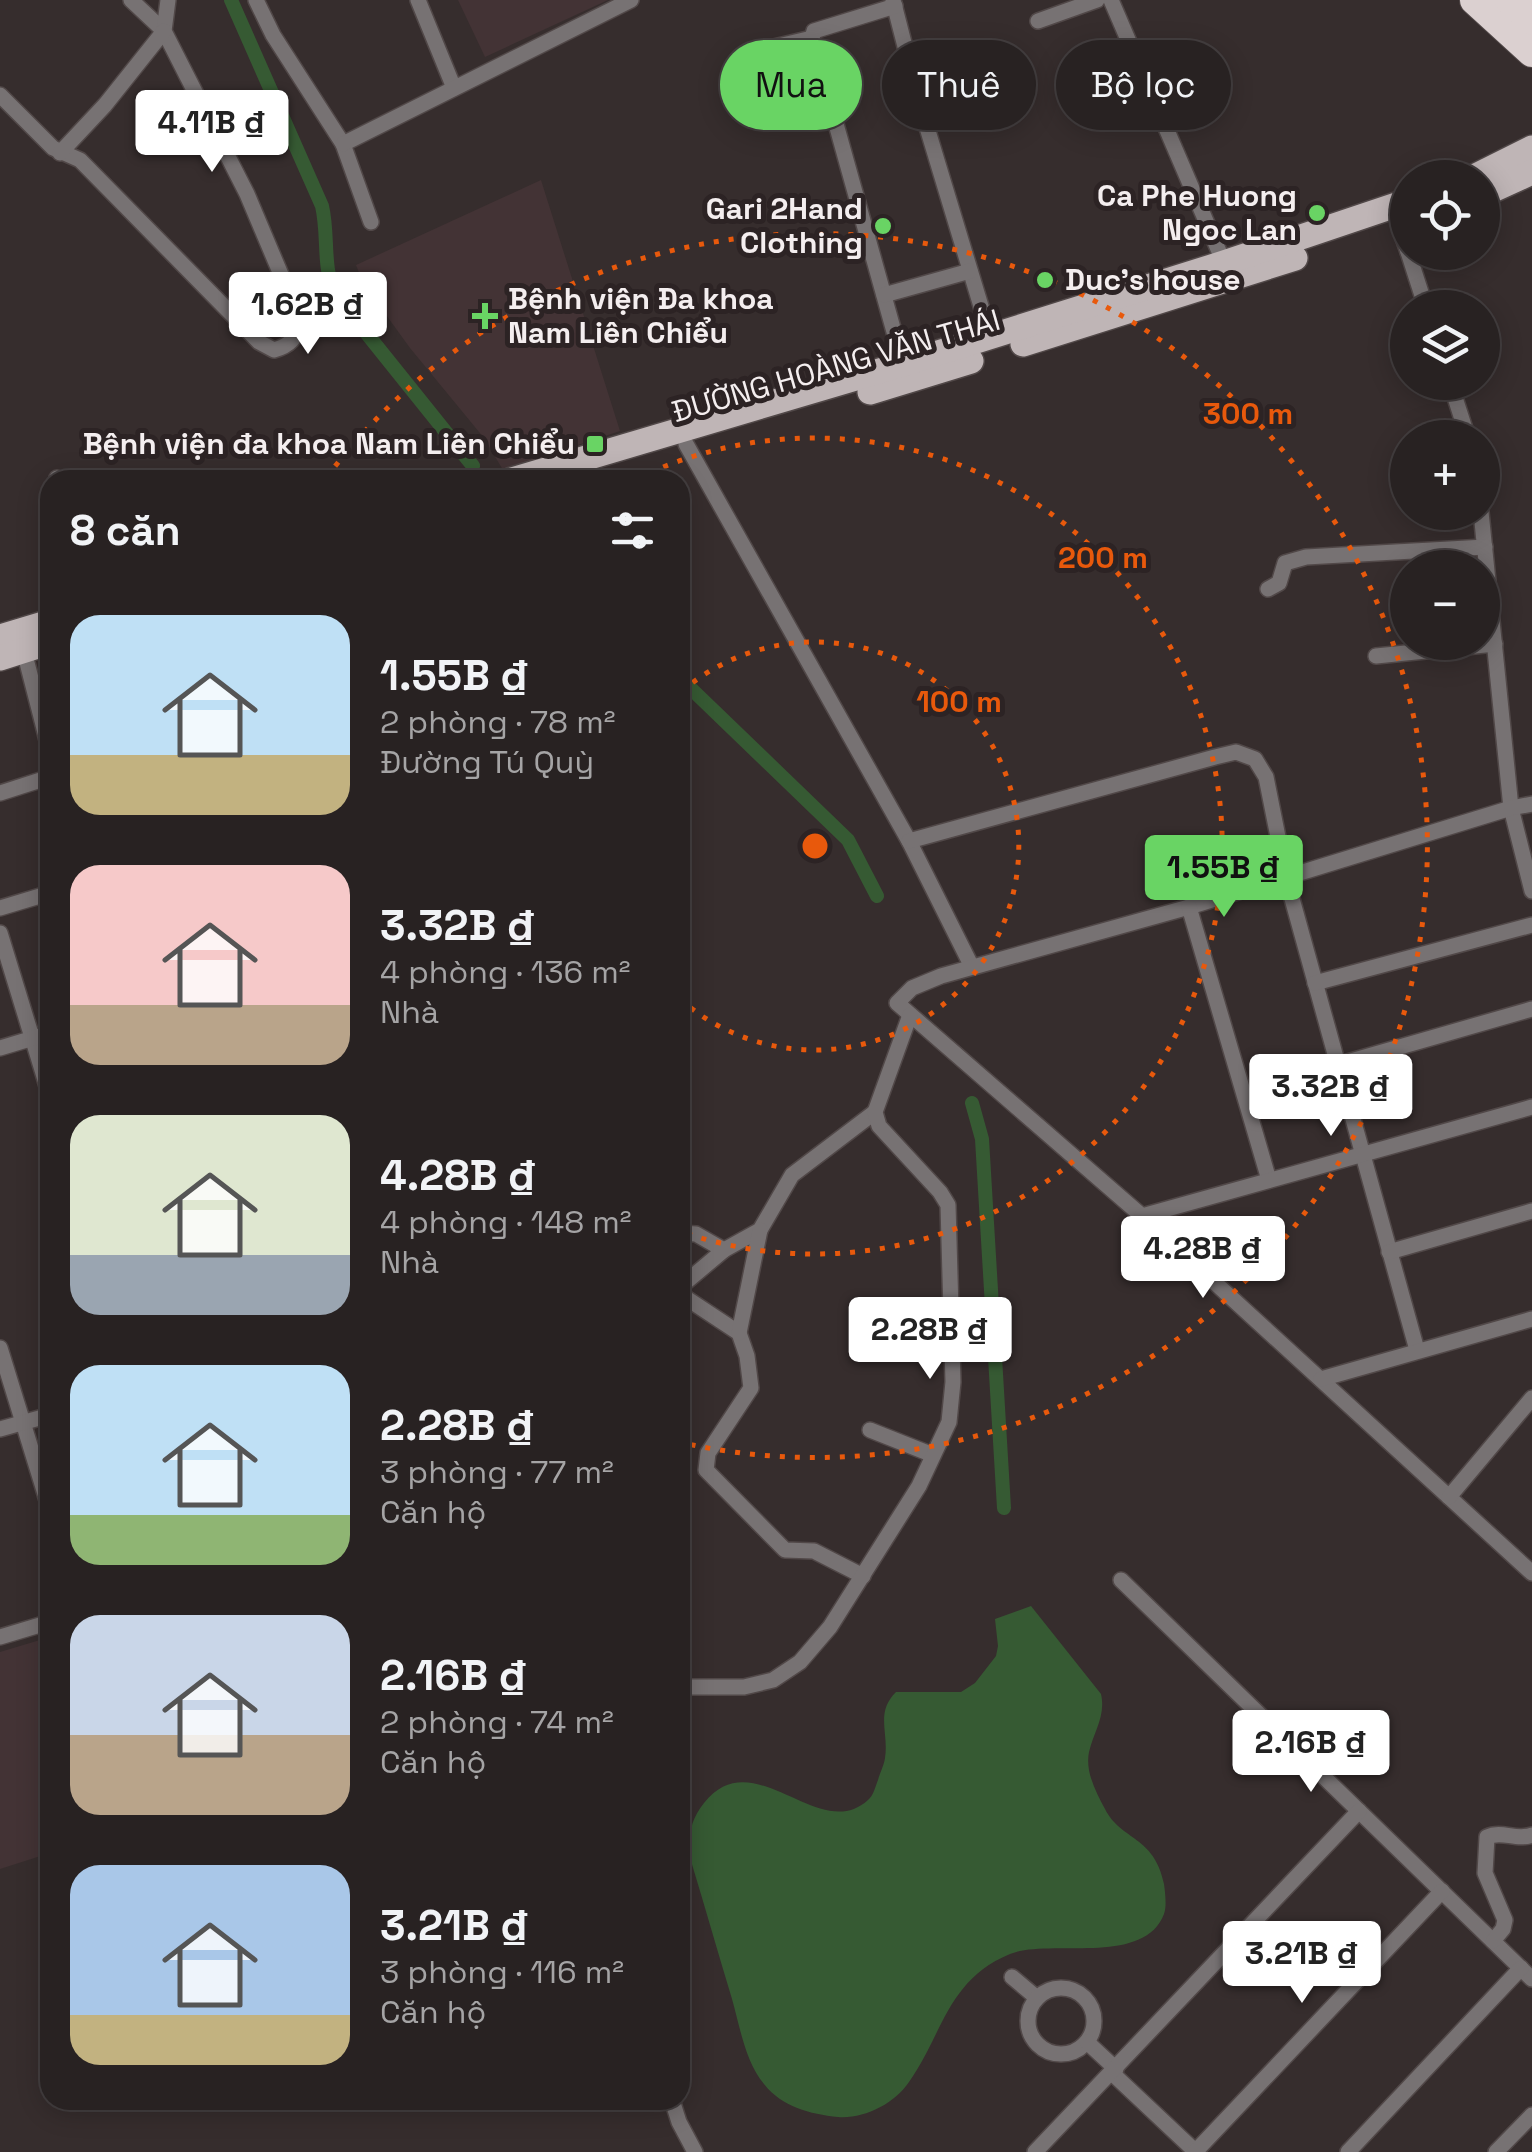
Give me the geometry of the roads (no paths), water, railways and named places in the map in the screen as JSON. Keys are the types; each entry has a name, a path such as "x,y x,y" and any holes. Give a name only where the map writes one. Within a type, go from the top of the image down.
{"highway":[{"path":"1476,0 1532,52"},
{"path":"1510,0 1532,20"}],"main road":[{"path":"1500,164 1532,148"},
{"path":"1500,186 1532,172"},
{"name":"ĐƯỜNG HOÀNG VĂN THÁI","path":"581,470 1224,263 1390,218"},
{"name":"ĐƯỜNG HOÀNG VĂN THÁI","path":"585,470 908,381 1215,285 1390,219"},
{"path":"0,638 40,625"},
{"path":"12,654 40,645"}],"street":[{"path":"0,95 60,152 80,160 259,342 274,350 291,342 301,322 246,194 164,31 131,0"},
{"path":"60,152 105,105 164,31 168,0"},
{"path":"256,0 273,35 343,144 371,222"},
{"path":"418,0 454,88"},
{"path":"343,144 631,0"},
{"path":"1038,21 1096,0"},
{"path":"1112,0 1224,263"},
{"path":"903,364 812,38 814,31 894,3 990,336"},
{"path":"804,40 812,38"},
{"name":"ĐƯỜNG HOÀNG VĂN THÁI","path":"884,295 970,271"},
{"path":"686,444 909,841 972,966"},
{"path":"1483,530 1485,550"},
{"path":"1268,589 1279,584 1282,569 1289,561 1485,547"},
{"path":"12,654 40,726"},
{"path":"1376,656 1390,655"},
{"path":"1497,660 1511,808 1532,891"},
{"path":"909,841 1236,752 1256,759 1266,777 1286,877 1417,1350"},
{"path":"0,793 40,779"},
{"path":"1529,1565 1142,1216 897,1003 912,988 972,966 1189,907 1532,804"},
{"path":"0,908 40,896"},
{"path":"1189,907 1269,1180"},
{"path":"1315,983 1532,926"},
{"path":"0,933 40,1064"},
{"path":"1338,1065 1532,1009"},
{"path":"863,1576 814,1551 786,1550 706,1470 708,1452 751,1388 739,1333 760,1230 792,1174 875,1112 910,1015"},
{"path":"0,1048 40,1036"},
{"path":"1142,1216 1532,1107"},
{"path":"690,1687 744,1686 773,1680 800,1662 830,1627 919,1486 949,1422 953,1382 948,1205 879,1126 875,1112"},
{"path":"1389,1252 1532,1210"},
{"path":"690,1282 724,1250 760,1230"},
{"path":"690,1234 724,1250"},
{"path":"690,1298 739,1333"},
{"path":"1321,1378 1532,1319"},
{"path":"0,1348 40,1478"},
{"path":"1450,1497 1532,1398"},
{"path":"0,1430 40,1418"},
{"path":"870,1430 934,1454"},
{"path":"1121,1580 1527,1974 1348,2152"},
{"path":"0,1637 40,1625"},
{"path":"1035,2152 1359,1811"},
{"path":"1493,1941 1503,1929 1504,1920 1485,1873 1487,1836 1532,1836"},
{"path":"1087,2042 1195,2152 1442,1891"},
{"path":"1012,1977 1036,1998"},
{"path":"1059,1987 1080,1993 1094,2010 1093,2033 1087,2042 1069,2054 1047,2051 1038,2045 1028,2026 1028,2015 1036,1998 1059,1987"},
{"path":"675,2110 694,2152"},
{"path":"1496,2152 1529,2125"}],"waterway":[{"path":"231,0 322,206 328,273 335,294 473,466"},
{"path":"690,688 848,840 877,896"},
{"path":"972,1103 982,1139 1004,1508"}],"place":[{"name":"Ca Phe Huong Ngoc Lan","path":"1317,213"},
{"name":"Gari 2Hand Clothing","path":"883,226"},
{"name":"Duc's house","path":"1045,280"},
{"name":"Bệnh viện Đa khoa Nam Liên Chiểu","path":"485,316"},
{"name":"Bệnh viện đa khoa Nam Liên Chiểu","path":"595,444"}]}
